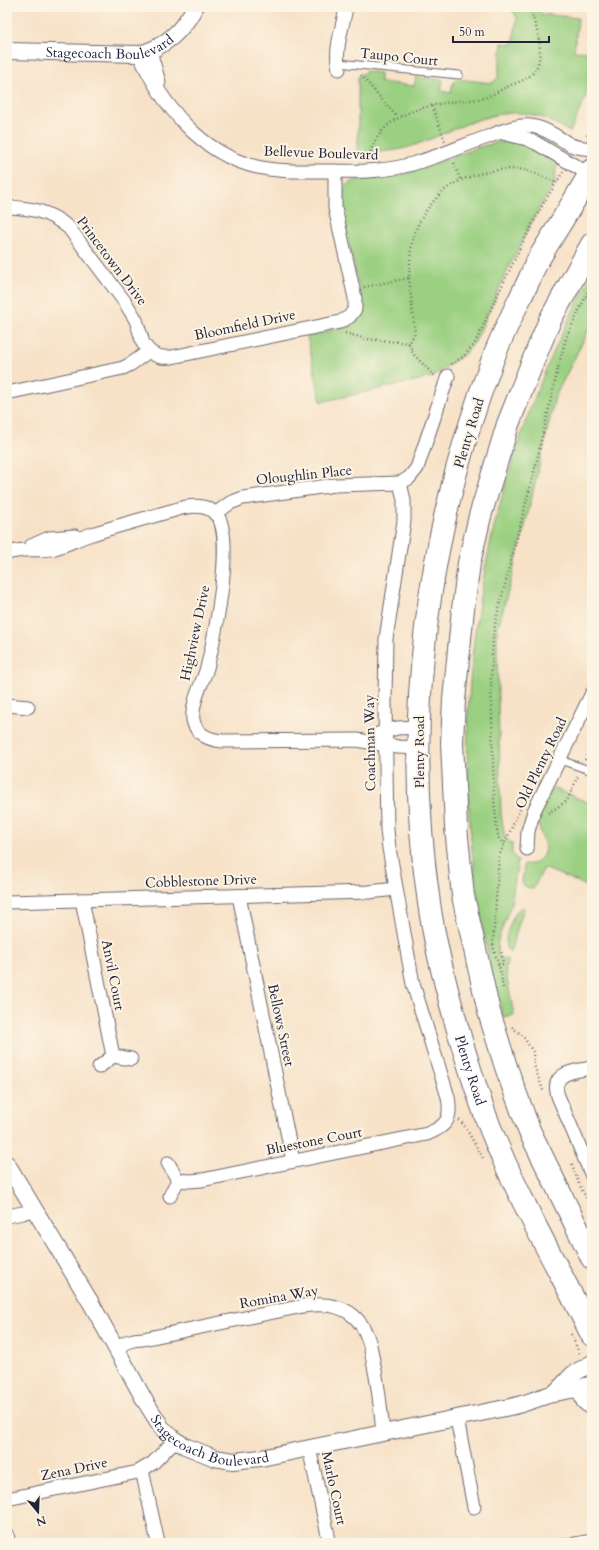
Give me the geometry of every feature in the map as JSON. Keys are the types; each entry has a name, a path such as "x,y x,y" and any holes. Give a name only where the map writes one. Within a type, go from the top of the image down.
{"highway":[{"name":"Plenty Road","path":"591,173 537,263 497,349 478,403 450,497 438,549 422,661 418,737 421,826 430,906 443,974 458,1029 475,1086 499,1149 520,1196 592,1335"},
{"path":"592,244 550,320 534,356 508,424 480,516 470,563 463,609 454,700 452,743 456,827 464,896 489,1012 506,1067 529,1130 592,1258"}],"street":[{"name":"Stagecoach Boulevard","path":"7,51 144,53 166,41 177,32 195,7"},
{"path":"339,66 338,41 346,7"},
{"name":"Bellevue Boulevard","path":"144,53 148,74 178,116 207,145 224,155 242,162 277,170 368,172 402,167 422,162 499,132 520,126 537,127 573,145 592,149"},
{"path":"499,132 527,139 536,143 591,173"},
{"name":"Bloomfield Drive","path":"149,350 156,356 163,358 172,357 340,322 349,317 355,309 354,289 335,208 335,171"},
{"name":"Princetown Drive","path":"7,207 41,211 55,217 69,228 132,312 139,327 143,343 149,350"},
{"path":"7,393 123,368 131,364 149,350"},
{"path":"400,483 409,478 417,468 444,390 447,371"},
{"name":"Oloughlin Place","path":"215,514 234,501 244,498 335,485 400,483"},
{"name":"Coachman Way","path":"400,483 404,500 404,521 386,639 385,745 387,830 413,984 448,1097 450,1108 449,1117"},
{"path":"7,553 24,550 50,538 88,535 136,520 188,507 202,506 210,509 215,514"},
{"name":"Highview Drive","path":"215,514 220,520 222,532 224,553 222,579 218,616 206,668 194,710 194,722 197,729 207,738 223,741 357,740 398,747 418,737"},
{"name":"Old Plenty Road","path":"527,849 528,830 534,811 592,693"},
{"path":"7,705 28,707"},
{"name":"Highview Drive","path":"357,740 396,728 418,737"},
{"name":"Cobblestone Drive","path":"7,902 369,892 396,889"},
{"name":"Bellows Street","path":"239,896 293,1161"},
{"name":"Anvil Court","path":"82,900 113,1056"},
{"path":"99,1067 113,1056 131,1059"},
{"path":"592,1068 566,1074 558,1080 556,1088 592,1176"},
{"name":"Bluestone Court","path":"178,1180 202,1180 427,1134 444,1126 449,1117"},
{"path":"168,1163 178,1180 170,1196"},
{"name":"Stagecoach Boulevard","path":"7,1164 88,1297 156,1419 172,1437 184,1446 204,1455 233,1461 261,1458 388,1433 522,1404 554,1394 580,1383 578,1371 592,1363"},
{"path":"7,1216 23,1213 34,1208"},
{"name":"Romina Way","path":"118,1352 143,1339 304,1306 318,1304 331,1305 351,1314 364,1330 370,1344 388,1433"},
{"path":"580,1383 583,1402 592,1410"},
{"path":"457,1418 474,1507"},
{"name":"Zena Drive","path":"7,1499 133,1473 144,1468 160,1456 172,1437"},
{"name":"Marlo Court","path":"309,1448 328,1535"},
{"path":"144,1468 158,1543"},
{"path":"7,1535 9,1543"}],"lane":[{"name":"Taupo Court","path":"339,66 458,75"},
{"path":"560,760 592,771"},
{"path":"564,1543 592,1538"}],"path":[{"path":"368,156 380,132 397,117 412,110 446,103 484,98 533,74 539,59 539,45 536,26 529,7"},
{"path":"339,66 360,73 397,117"},
{"path":"444,390 434,373 413,354 409,343 414,333 409,278 416,227 437,198 452,184 495,170 525,170 556,183 522,244 474,345 447,371"},
{"path":"354,289 409,278"},
{"path":"504,845 498,837 494,800 492,679 493,637 496,619 537,460 558,364 566,338 592,283"},
{"path":"343,333 366,339 409,343"},
{"path":"499,964 504,994"},
{"path":"509,1022 511,1026 523,1036 533,1052 534,1065 545,1096"},
{"path":"571,1159 579,1184 592,1209"}],"green space":[{"path":"497,7 535,7 542,14 578,18 574,51 592,52 592,83 570,132 541,117 521,113 506,113 474,121 406,148 358,153 358,77 366,71 380,73 380,82 414,86 416,77 443,80 441,91 451,93 453,82 457,79 492,83 498,78 502,43 513,44 517,17 512,10"},
{"path":"499,142 527,144 557,162 554,184 537,212 508,269 475,342 466,353 432,377 321,402 307,336 352,326 359,317 363,307 341,208 341,197 346,185 353,181 388,177 413,172 474,149"},
{"path":"592,275 592,323 555,397 525,526 497,632 501,814 505,838 512,843 512,853 518,861 511,904 498,940 497,956 508,960 505,968 514,1015 503,1017 482,922 470,827 468,732 474,637 490,544 515,452 549,362"},
{"path":"553,788 592,804 592,888 544,868 533,889 526,887 522,883 524,864 534,863 543,855 544,845 539,819 543,807"},
{"path":"520,908 524,908 510,952 506,948 505,944 507,933 514,915"}]}
